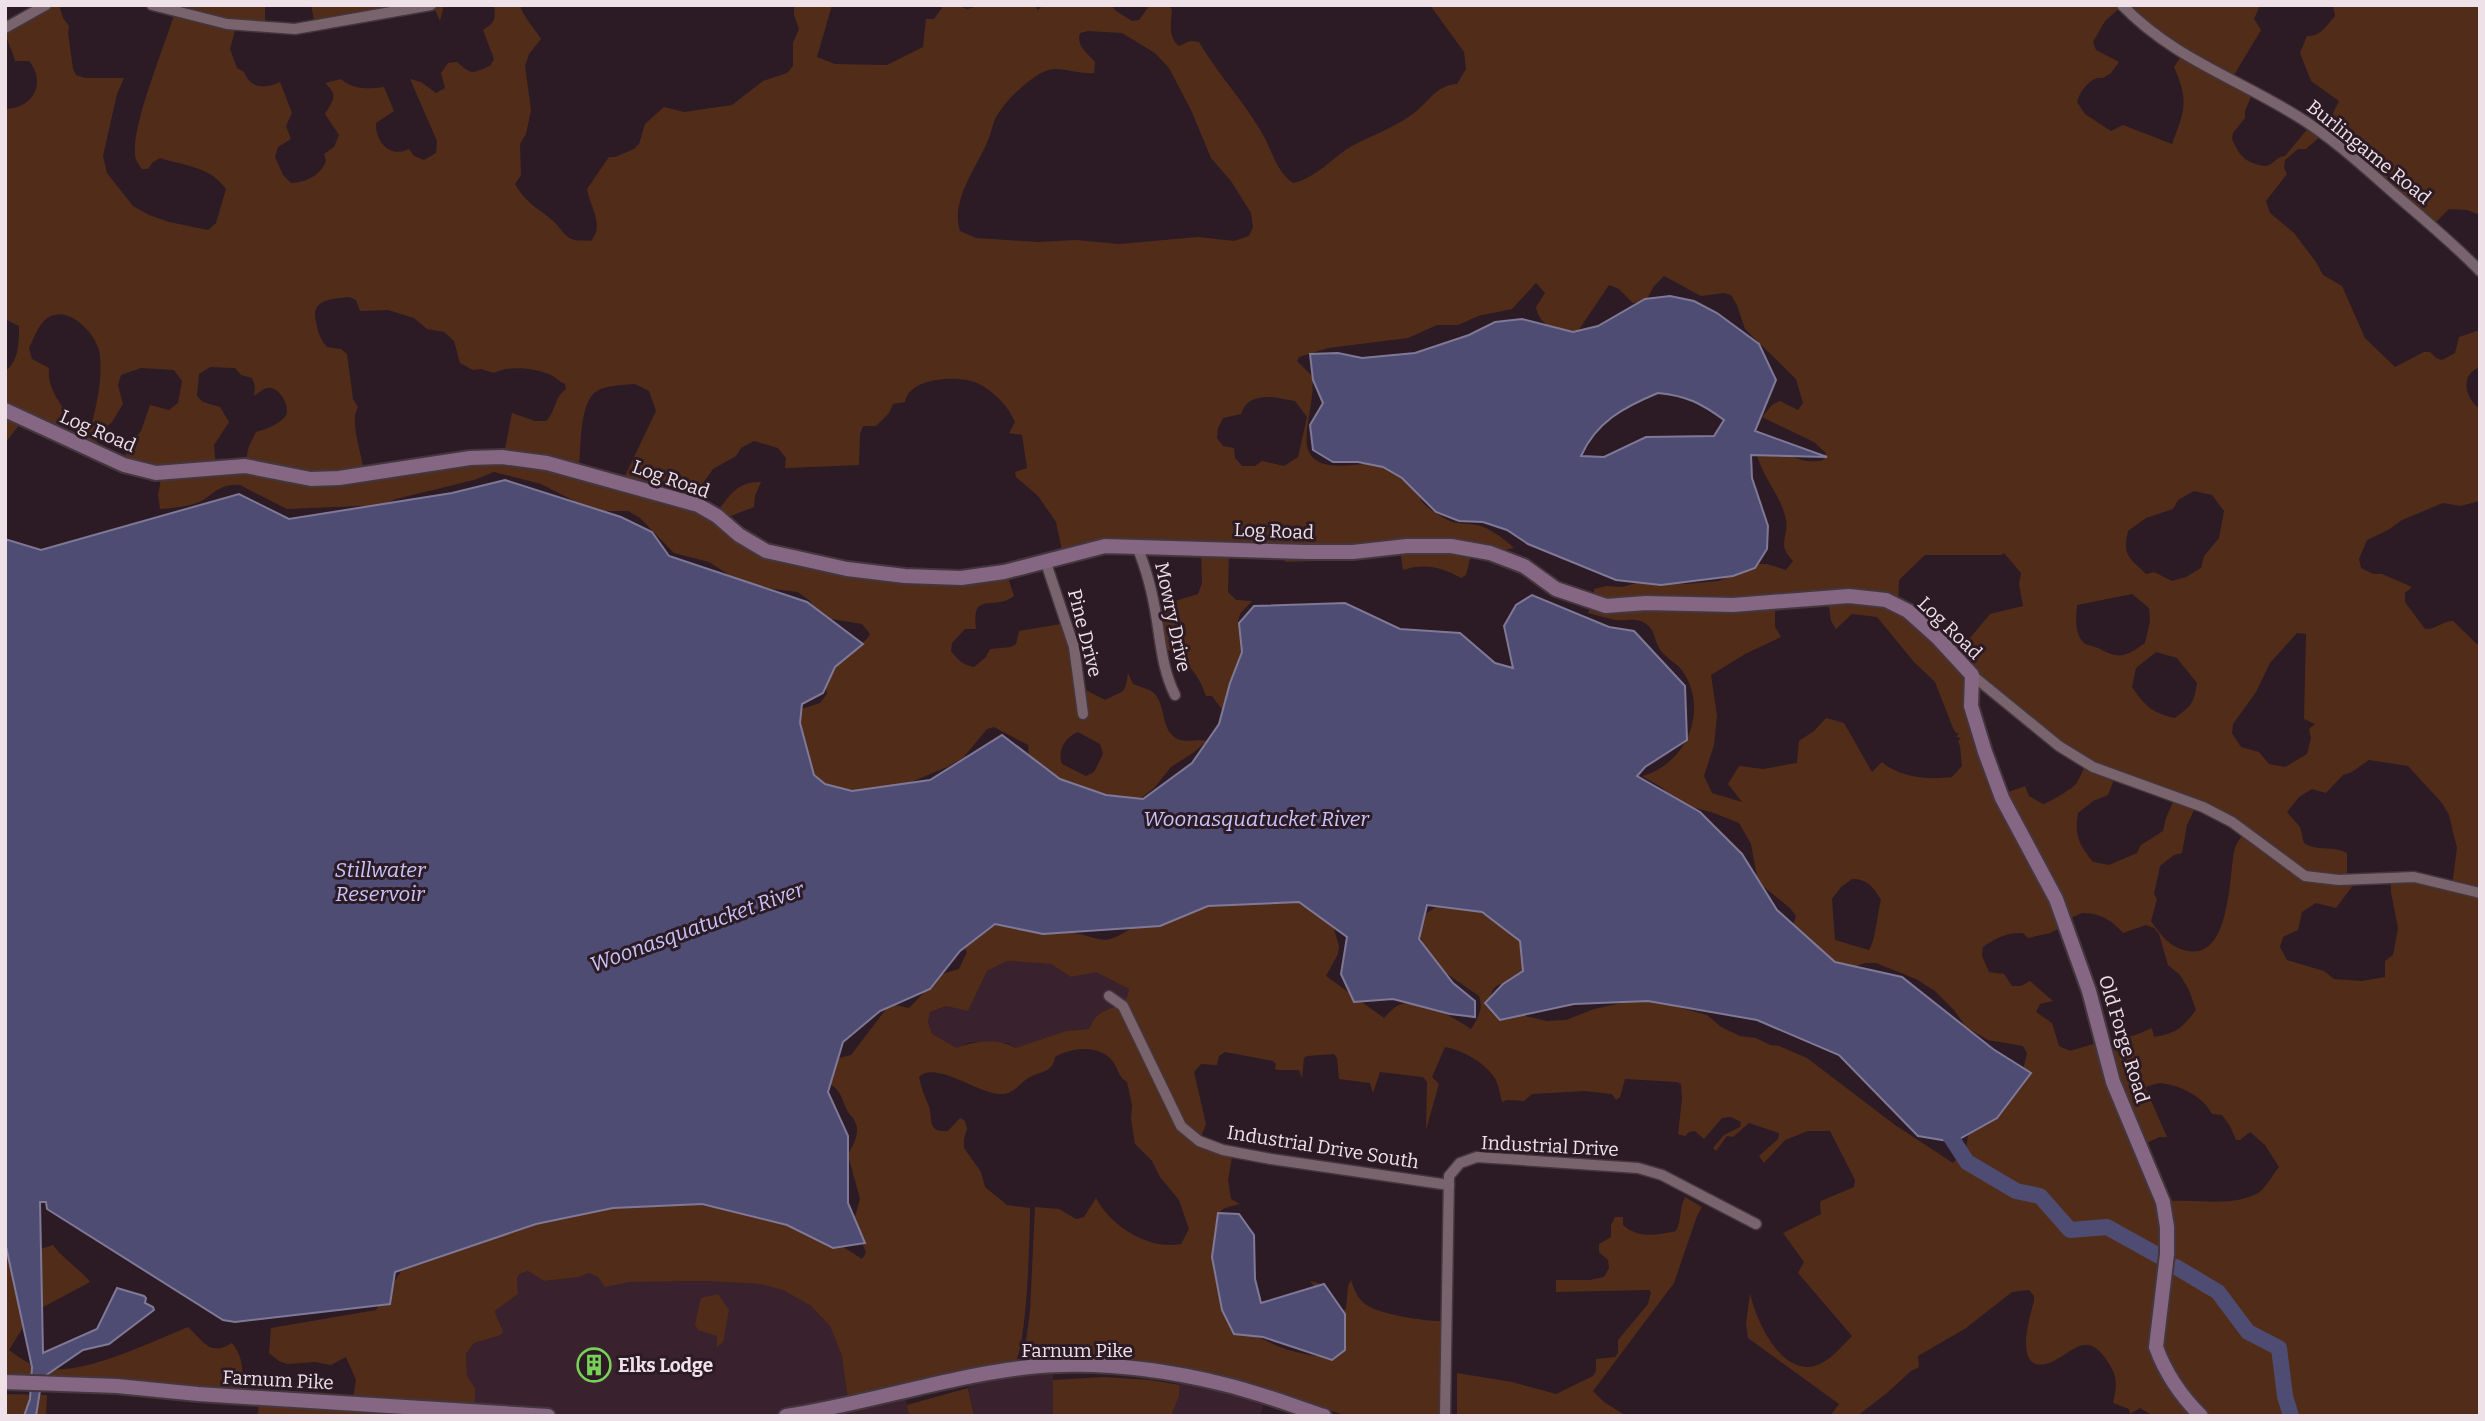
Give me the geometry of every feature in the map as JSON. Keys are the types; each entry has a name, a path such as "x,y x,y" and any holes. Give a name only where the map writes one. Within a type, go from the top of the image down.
{"street":[{"path":"5,28 46,5"},
{"path":"152,5 227,24 295,29 431,5"},
{"name":"Burlingame Road","path":"2122,5 2169,46 2299,117 2333,142 2436,228 2480,271"},
{"name":"Log Road","path":"5,410 124,465 156,473 246,467 311,479 339,478 470,458 502,457 547,463 698,505 766,551 834,566 905,576 961,578 1004,572 1105,546 1307,552 1451,546 1490,553 1524,566 1556,589 1606,606 1646,603 1733,605 1849,596 1886,600 1908,611 1937,637 1972,675 2060,746 2093,767 2203,807 2232,822 2305,876 2339,880 2414,877 2480,894"},
{"name":"Mowry Drive","path":"1138,547 1146,567 1155,607 1166,678 1175,695"},
{"name":"Pine Drive","path":"1046,562 1074,647 1083,714"},
{"name":"Old Forge Road","path":"1972,675 1971,706 1984,752 2002,798 2056,899 2089,992 2113,1082 2163,1202 2167,1254 2156,1347 2183,1396 2201,1416"},
{"name":"Industrial Drive South","path":"1109,996 1123,1006 1181,1126 1199,1141 1223,1150 1273,1160 1449,1185"},
{"name":"Industrial Drive","path":"1449,1185 1449,1176 1460,1163 1477,1157 1638,1168 1662,1175 1756,1224"},
{"path":"1445,1416 1449,1185"},
{"name":"Farnum Pike","path":"786,1416 974,1375 1052,1366 1122,1367 1186,1376 1224,1384 1324,1416"},
{"name":"Farnum Pike","path":"5,1382 117,1386 198,1394 548,1416"}],"shaded area":[{"path":"42,5 59,5 69,26 73,69 76,75 85,78 124,78 117,94 103,156 107,173 133,206 169,222 208,230 216,223 226,189 220,181 204,171 160,158 148,169 142,169 135,156 135,141 144,105 175,12 165,5 265,5 265,27 236,27 230,49 237,68 244,72 250,82 269,86 280,82 292,113 286,126 291,139 278,147 275,157 283,175 291,183 308,180 317,174 326,161 324,154 334,147 339,135 325,114 333,95 325,83 341,79 356,87 384,87 394,111 376,123 376,130 381,142 390,150 396,152 409,149 414,156 424,160 436,153 437,141 410,79 421,82 436,93 445,88 441,73 448,63 457,62 472,72 490,66 494,59 483,30 494,20 494,5 520,5 541,39 529,54 525,66 531,110 526,134 520,144 521,175 515,184 529,202 568,237 591,241 597,229 597,222 587,189 609,157 634,149 639,144 645,124 664,107 684,112 732,105 763,81 787,73 793,66 793,43 799,29 794,5 832,5 817,57 835,64 887,65 923,47 926,19 934,19 944,5 967,9 983,5 1034,5 1038,10 1043,5 1111,5 1132,21 1139,20 1150,5 1167,5 1172,9 1173,39 1179,46 1190,41 1199,42 1252,117 1282,172 1293,183 1317,172 1352,146 1407,118 1444,87 1457,84 1466,69 1464,52 1430,5 2260,5 2254,19 2261,30 2231,80 2253,92 2245,118 2233,133 2232,139 2245,159 2266,166 2285,156 2310,126 2323,134 2306,149 2298,149 2285,160 2284,168 2287,174 2266,201 2270,213 2294,233 2323,275 2342,286 2365,338 2395,367 2424,352 2430,352 2442,360 2455,353 2459,337 2480,330 2480,367 2469,375 2466,387 2471,399 2480,409 2480,501 2460,506 2443,503 2402,520 2367,540 2359,559 2361,568 2412,587 2405,593 2405,602 2425,629 2453,621 2480,647 2480,1416 2153,1416 2140,1408 2130,1414 2129,1409 2113,1403 2116,1387 2114,1372 2100,1352 2092,1346 2078,1346 2049,1363 2038,1364 2030,1360 2026,1342 2034,1296 2029,1290 2012,1292 1966,1328 1918,1356 1919,1367 1857,1416 1830,1416 1839,1404 1748,1338 1746,1324 1750,1293 1762,1327 1777,1350 1797,1365 1808,1367 1826,1360 1852,1336 1798,1273 1804,1262 1783,1233 1821,1214 1821,1201 1854,1187 1855,1180 1830,1131 1808,1131 1785,1140 1764,1163 1759,1156 1778,1139 1779,1133 1749,1123 1733,1137 1727,1136 1716,1151 1713,1148 1724,1135 1740,1127 1741,1122 1731,1117 1722,1118 1704,1139 1695,1131 1685,1136 1678,1134 1682,1099 1681,1084 1677,1082 1625,1079 1620,1097 1616,1100 1612,1094 1584,1091 1532,1094 1524,1101 1502,1102 1496,1080 1481,1063 1445,1047 1432,1077 1439,1084 1426,1130 1427,1082 1423,1077 1380,1072 1373,1093 1370,1083 1339,1079 1337,1058 1334,1054 1304,1058 1302,1078 1299,1070 1275,1069 1276,1064 1273,1061 1225,1052 1219,1056 1217,1065 1201,1064 1194,1072 1206,1124 1200,1139 1233,1152 1228,1180 1231,1199 1240,1204 1223,1209 1219,1213 1219,1244 1215,1269 1220,1296 1233,1331 1236,1335 1254,1336 1289,1350 1325,1357 1325,1298 1310,1281 1329,1290 1340,1313 1346,1309 1351,1280 1355,1292 1370,1307 1405,1317 1441,1321 1440,1416 1347,1416 1243,1382 1033,1362 1027,1357 1025,1348 1030,1312 1035,1207 1059,1209 1076,1219 1084,1217 1096,1198 1111,1218 1131,1234 1168,1245 1181,1244 1189,1229 1179,1200 1160,1177 1152,1161 1135,1144 1127,1082 1108,1057 1086,1049 1055,1057 1050,1068 1028,1078 1005,1094 991,1093 935,1072 919,1077 933,1127 948,1131 960,1118 965,1121 967,1129 964,1148 981,1172 985,1187 1007,1205 1030,1208 1025,1315 1014,1364 848,1401 842,1356 830,1326 811,1306 783,1290 760,1284 706,1281 630,1282 605,1287 598,1277 589,1273 579,1277 544,1281 528,1271 519,1274 518,1294 495,1311 503,1333 474,1343 466,1354 467,1376 475,1388 475,1406 353,1398 356,1380 346,1357 331,1365 315,1362 287,1364 279,1361 269,1353 271,1328 376,1310 406,1264 543,1215 686,1201 696,1205 797,1217 862,1259 866,1253 854,1220 860,1199 848,1155 857,1128 839,1093 827,1081 832,1060 851,1055 890,1004 909,1008 942,974 959,969 967,952 961,943 1005,915 1045,932 1073,933 1107,940 1130,929 1235,892 1327,906 1339,946 1338,954 1326,976 1384,1018 1397,1006 1415,1003 1436,1009 1471,1029 1481,1009 1479,996 1430,962 1419,933 1424,915 1439,905 1471,906 1493,921 1515,930 1528,963 1519,975 1493,990 1490,1001 1503,1018 1525,1016 1547,1021 1566,1020 1594,1009 1631,1001 1663,1000 1707,1015 1721,1027 1740,1036 1756,1038 1807,1058 1895,1125 1953,1163 1966,1149 1973,1127 2023,1070 2027,1053 2023,1046 1988,1040 1966,1027 1935,991 1916,979 1876,963 1865,963 1847,969 1837,967 1791,932 1796,916 1758,882 1751,844 1739,823 1681,804 1661,787 1642,776 1670,761 1681,749 1693,720 1691,688 1681,669 1660,650 1649,626 1639,621 1615,620 1588,613 1594,589 1622,587 1647,580 1686,584 1719,581 1756,564 1767,564 1786,570 1793,561 1784,545 1784,512 1757,455 1778,450 1795,458 1811,461 1823,460 1826,453 1814,442 1762,417 1772,405 1780,401 1798,410 1803,403 1796,379 1745,329 1731,295 1724,293 1701,296 1664,276 1654,286 1646,301 1633,303 1619,289 1609,285 1574,337 1555,330 1541,319 1536,307 1545,293 1536,283 1512,309 1478,316 1458,325 1437,325 1408,338 1328,348 1299,357 1297,361 1312,376 1307,443 1314,459 1333,465 1388,466 1411,483 1423,503 1436,513 1454,522 1487,529 1514,548 1492,552 1472,551 1466,575 1461,578 1433,567 1403,570 1400,549 1345,553 1345,560 1285,562 1284,554 1229,552 1228,592 1236,600 1252,601 1240,614 1238,622 1245,633 1247,648 1229,719 1212,696 1206,696 1199,679 1189,666 1161,645 1155,607 1198,594 1202,583 1201,549 1063,555 1056,522 1038,496 1016,477 1015,472 1027,468 1022,435 1009,433 1015,422 1012,416 1000,400 983,386 969,380 947,379 915,387 905,402 893,404 889,413 876,426 863,426 860,434 859,465 785,468 786,458 778,448 754,441 741,448 736,456 713,469 691,500 716,514 739,487 761,482 754,507 723,519 761,547 903,575 1005,569 1014,596 981,605 977,609 976,629 965,629 952,643 951,651 958,659 974,667 986,657 990,649 1016,644 1019,631 1067,623 1082,688 1105,700 1123,691 1128,673 1133,684 1155,694 1167,727 1174,737 1183,741 1207,741 1171,767 1155,787 1140,799 1087,803 1029,756 1028,745 994,727 987,729 963,758 892,790 819,792 796,724 802,709 820,703 827,694 826,685 838,657 863,642 870,634 862,624 826,618 798,592 746,586 709,562 674,553 640,518 628,511 602,511 582,505 541,484 494,472 383,505 287,509 240,485 232,485 219,489 194,504 160,509 158,495 162,474 123,464 128,446 141,431 150,405 169,410 178,403 182,381 174,370 141,368 121,375 118,385 123,404 112,422 99,434 94,451 83,447 98,397 100,357 98,347 86,328 64,315 45,319 29,348 32,359 49,368 55,396 65,411 53,433 23,420 5,443 5,372 16,357 19,326 5,319 5,109 15,108 30,100 37,86 37,78 29,61 15,61 5,27","holes":["2122,6 2182,55 2174,67 2182,89 2184,106 2172,144 2123,125 2111,131 2085,114 2077,102 2083,89 2094,79 2111,73 2119,62 2096,50 2093,42 2105,21","1088,31 1122,33 1155,53 1169,68 1191,110 1211,158 1231,181 1251,213 1253,227 1249,236 1234,241 1198,237 1119,244 1076,240 1038,242 976,238 960,231 958,219 962,196 995,119 1021,87 1047,70 1094,73 1095,62 1080,42 1080,33","349,297 356,300 360,311 388,310 414,318 427,329 444,332 454,341 460,363 473,370 481,369 494,373 522,368 537,371 553,376 565,384 566,389 559,396 546,421 535,421 512,413 504,454 364,472 355,429 358,407 353,399 347,354 341,349 327,347 316,322 316,309 330,300","210,367 235,368 241,375 252,378 254,396 266,388 276,390 286,403 287,413 276,424 256,432 244,467 216,468 214,445 229,422 220,407 203,402 197,396 199,374","635,384 649,391 656,411 623,480 579,468 582,426 587,405 597,391","1272,397 1295,401 1307,417 1298,457 1284,466 1262,461 1255,466 1242,466 1235,458 1234,448 1223,446 1217,438 1223,418 1241,414 1253,400","2194,491 2212,495 2224,511 2219,538 2204,556 2201,568 2172,581 2154,572 2146,574 2128,556 2128,531 2146,518 2173,509 2178,500","2004,553 2021,573 2019,584 2023,606 1990,614 1956,655 1898,606 1899,580 1925,555","2132,594 2149,608 2150,621 2145,643 2128,654 2113,655 2084,643 2077,630 2077,605","1828,599 1831,621 1836,629 1852,614 1877,617 1914,662 1935,682 1953,728 1959,733 1956,737 1961,738 1958,741 1962,766 1952,777 1943,778 1906,775 1882,762 1872,772 1844,723 1826,718 1814,731 1799,741 1797,763 1763,769 1739,766 1728,784 1742,802 1712,793 1704,776 1714,745 1717,716 1711,675 1745,654 1781,637 1775,627 1775,603","2297,633 2306,634 2304,719 2315,724 2309,729 2311,738 2307,754 2285,767 2269,764 2259,752 2241,747 2232,733 2233,724 2256,692 2270,663","2156,652 2177,658 2197,683 2191,704 2175,718 2160,714 2141,699 2132,687 2136,668","1975,678 2086,765 2074,786 2046,803 2029,796 2025,786 2003,794 1972,709","1078,732 1100,744 1103,754 1094,772 1086,776 1062,764 1063,745 1069,737","2369,760 2408,766 2442,803 2449,815 2457,848 2452,886 2391,879 2398,928 2393,955 2385,961 2385,977 2362,981 2334,979 2324,971 2287,960 2280,947 2283,937 2298,930 2302,912 2316,903 2336,908 2357,880 2347,880 2347,853 2304,843 2300,827 2287,812 2299,797 2312,789 2326,793 2343,775","2115,777 2175,798 2163,831 2141,845 2137,853 2109,865 2093,862 2081,845 2077,828 2078,813 2093,801 2108,795","2196,806 2244,833 2235,849 2220,930 2212,943 2202,950 2188,951 2176,947 2151,921 2157,899 2154,894 2160,866 2174,855 2182,853 2187,825","1852,879 1862,880 1870,885 1881,900 1869,950 1835,940 1832,899 1841,887","2082,913 2105,918 2123,933 2146,925 2154,928 2159,934 2168,965 2180,975 2196,1010 2183,1025 2168,1034 2154,1037 2152,1028 2106,1044 2103,1041 2070,1051 2059,1046 2052,1023 2036,1012 2040,1004 2053,1001 2030,981 2021,986 2012,986 2004,974 1989,972 1982,956 1983,947 2002,936 2023,933 2028,938 2050,933 2066,925 2066,920","1007,961 1051,964 1071,977 1096,972 1129,989 1125,999 1099,1014 1089,1029 1066,1031 1015,1048 1002,1043 986,1042 957,1048 932,1034 928,1022 930,1012 946,1006 968,1011 987,971","2166,1084 2196,1097 2212,1114 2222,1115 2236,1140 2250,1132 2265,1145 2279,1167 2261,1191 2247,1198 2223,1202 2163,1202 2141,1146 2159,1137 2167,1137 2145,1087"]},
{"path":"311,5 444,5 440,21 434,7 315,25"},
{"path":"2333,5 2480,5 2480,215 2467,210 2449,209 2433,225 2324,132 2339,101 2311,81 2300,53 2307,36 2312,36 2326,27 2335,16"},
{"path":"1007,961 1052,964 1071,977 1096,971 1129,989 1129,995 1122,1004 1098,1014 1089,1029 1066,1031 1015,1048 1008,1043 970,1042 957,1048 932,1034 928,1022 930,1012 946,1006 968,1011 987,971"},
{"path":"1685,1197 1702,1207 1674,1283 1593,1391 1604,1402 1626,1416 1457,1416 1457,1373 1512,1382 1556,1394 1593,1376 1596,1359 1615,1357 1618,1353 1618,1340 1648,1304 1651,1292 1556,1292 1556,1280 1590,1280 1604,1277 1609,1268 1608,1260 1599,1252 1599,1244 1611,1237 1611,1225 1615,1217 1623,1217 1623,1225 1642,1234 1655,1235 1676,1231"},
{"path":"53,1245 90,1282 32,1313 9,1350 42,1368 76,1368 116,1357 188,1327 213,1348 218,1349 232,1343 241,1361 240,1395 5,1381 5,1250 6,1256 21,1255"},
{"path":"528,1271 544,1281 579,1277 589,1273 598,1277 606,1286 630,1282 706,1281 760,1284 783,1290 811,1306 830,1326 842,1356 848,1401 905,1392 909,1416 441,1416 475,1388 467,1376 466,1354 474,1343 498,1336 502,1326 496,1319 495,1311 518,1294 519,1274"},
{"path":"718,1294 729,1310 723,1342 717,1347 717,1336 698,1330 695,1324 701,1298"},
{"path":"1053,1368 1053,1416 974,1416 967,1380"},
{"path":"1104,1377 1180,1385 1179,1396 1171,1416 1053,1416 1053,1380"},
{"path":"1181,1378 1266,1398 1260,1416 1171,1416 1179,1396"},
{"path":"968,1388 974,1416 909,1416 907,1405"},
{"path":"5,1394 47,1395 46,1416 5,1416"},
{"path":"259,1397 441,1416 258,1416"}],"water":[{"path":"1670,296 1694,301 1717,313 1759,344 1776,380 1755,431 1827,457 1751,455 1752,478 1768,526 1767,549 1755,568 1733,576 1661,585 1616,580 1528,544 1507,530 1483,522 1459,521 1436,512 1402,478 1383,467 1358,462 1333,462 1313,450 1310,425 1323,403 1313,380 1310,354 1338,353 1362,358 1415,353 1469,335 1495,322 1522,319 1573,332 1598,326 1645,299","holes":["1658,393 1693,401 1724,420 1714,436 1646,437 1604,457 1581,456 1587,444 1612,417"]},
{"name":"Stillwater Reservoir","path":"505,480 621,517 652,532 669,556 807,602 863,644 835,667 823,693 802,704 800,723 814,775 825,784 852,791 930,780 1002,735 1060,779 1106,795 1143,799 1192,763 1219,724 1242,652 1239,623 1254,606 1345,603 1400,629 1460,633 1495,663 1513,668 1504,626 1516,605 1532,595 1609,627 1634,631 1685,686 1687,740 1645,767 1637,776 1700,812 1742,854 1777,910 1835,962 1902,977 1993,1049 2031,1073 1997,1118 1954,1142 1918,1136 1839,1055 1757,1020 1648,1001 1574,1004 1500,1020 1485,1003 1503,984 1523,971 1520,941 1482,912 1427,905 1419,939 1453,983 1475,1001 1475,1017 1450,1014 1393,999 1354,1002 1341,974 1347,937 1299,902 1208,906 1160,926 1043,934 995,924 960,951 930,989 880,1011 843,1042 828,1092 848,1136 848,1203 865,1243 833,1248 787,1225 702,1204 613,1208 536,1224 395,1272 390,1304 235,1322 223,1320 47,1209 46,1202 40,1202 43,1353 97,1329 117,1288 144,1296 145,1303 154,1310 109,1344 83,1350 42,1378 36,1416 24,1416 30,1399 32,1367 5,1242 5,539 41,550 239,494 289,519 452,493"},
{"path":"1218,1213 1239,1214 1254,1235 1255,1279 1261,1303 1324,1284 1345,1314 1345,1350 1332,1360 1263,1337 1234,1334 1222,1310 1212,1257"}],"waterway":[{"name":"Woonasquatucket River","path":"1943,1125 1967,1162 2016,1191 2040,1196 2070,1230 2107,1227 2161,1257"},
{"name":"Woonasquatucket River","path":"2176,1267 2218,1292 2248,1332 2279,1348 2285,1396 2291,1416"}],"place":[{"name":"Elks Lodge","path":"594,1365"}]}
